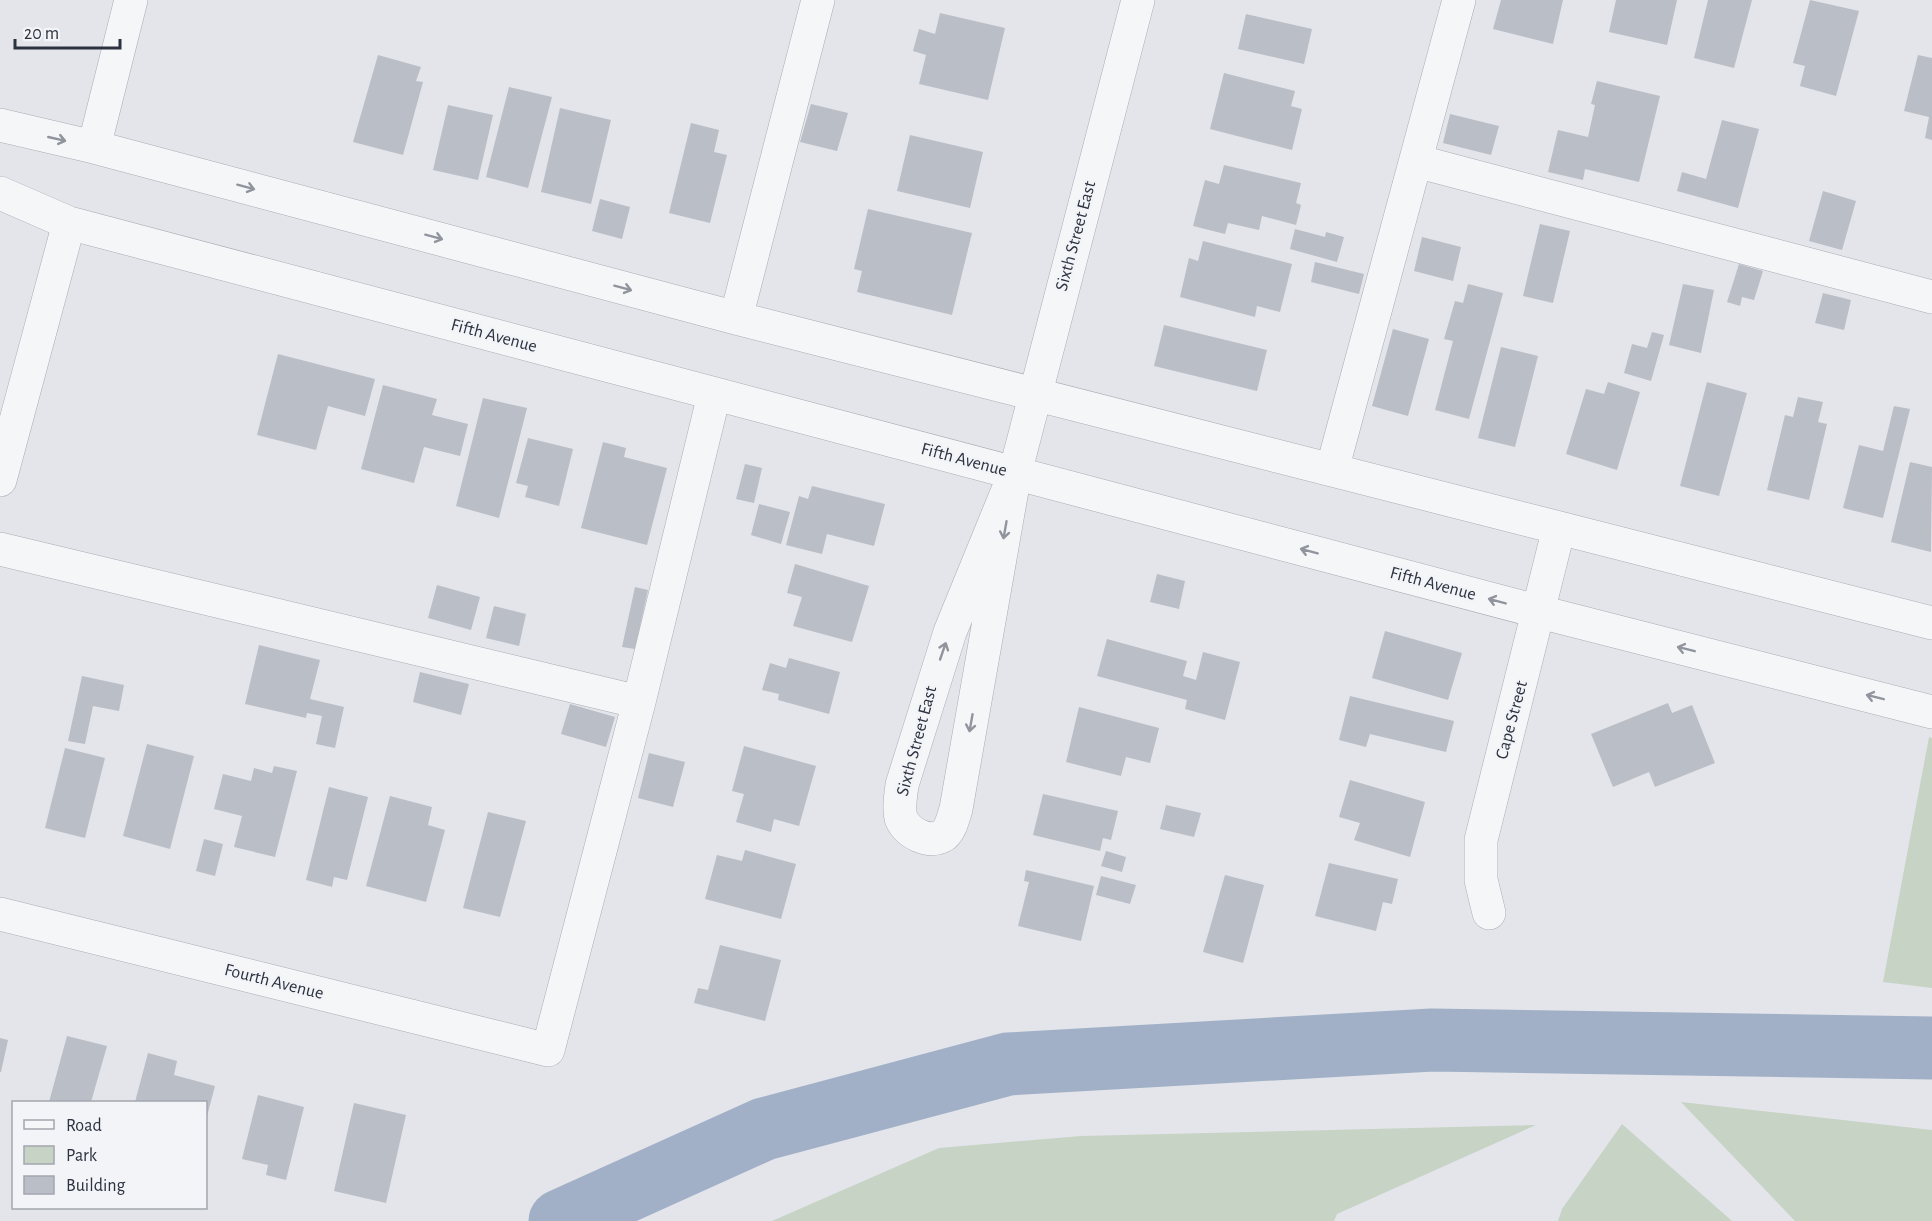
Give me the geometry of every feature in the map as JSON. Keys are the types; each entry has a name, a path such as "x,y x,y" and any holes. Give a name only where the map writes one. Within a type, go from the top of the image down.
{"street":[{"path":"94,147 131,0"},
{"name":"Sixth Street East","path":"1015,473 950,632 902,784 901,818 908,829 926,838 935,839 948,831 956,809 1015,473 1138,0"},
{"path":"1332,470 1459,0"},
{"path":"736,318 810,2"},
{"path":"0,125 94,147 736,318 1932,622"},
{"path":"1416,161 1932,297"},
{"name":"Fifth Avenue","path":"0,193 69,223 1540,612 1932,712"},
{"path":"0,480 69,223"},
{"path":"0,549 639,702 714,394"},
{"name":"Cape Street","path":"1489,914 1481,880 1481,840 1540,612 1559,528"},
{"name":"Fourth Avenue","path":"0,914 548,1050 639,702"}],"green space":[{"path":"1929,737 1932,738 1932,988 1883,982"},
{"path":"1681,1102 1932,1130 1932,1221 1795,1221"},
{"path":"1622,1124 1732,1221 1558,1221 1562,1209"},
{"path":"1536,1125 1337,1214 1334,1221 772,1221 939,1148 1081,1136"}],"building":[{"path":"1501,0 1563,0 1553,44 1493,29"},
{"path":"1616,0 1677,0 1667,45 1609,32"},
{"path":"1708,0 1752,0 1734,68 1694,58"},
{"path":"1810,0 1859,11 1836,96 1800,86 1805,66 1793,63"},
{"path":"940,13 1005,28 988,100 919,84 926,55 913,51 919,29 935,34"},
{"path":"1246,14 1312,29 1304,64 1238,49"},
{"path":"378,55 421,67 416,81 423,82 403,155 353,142"},
{"path":"1918,55 1932,58 1932,140 1925,138 1929,117 1904,111"},
{"path":"1224,73 1295,91 1291,106 1302,109 1292,150 1210,129"},
{"path":"1597,81 1660,96 1639,182 1585,169 1583,180 1548,172 1558,130 1588,137 1595,105 1591,104"},
{"path":"509,87 552,97 528,188 486,177"},
{"path":"811,104 848,113 837,151 800,142"},
{"path":"448,105 493,115 478,180 433,170"},
{"path":"560,108 611,120 591,204 541,192"},
{"path":"1450,114 1499,126 1491,155 1443,143"},
{"path":"1722,120 1759,129 1738,208 1677,191 1682,172 1706,179"},
{"path":"691,123 719,130 714,152 727,155 710,223 669,213"},
{"path":"910,135 983,152 970,208 897,191"},
{"path":"1224,165 1301,183 1296,203 1301,205 1296,225 1262,216 1259,230 1228,223 1225,234 1193,226 1205,180 1219,184"},
{"path":"1823,191 1856,201 1842,250 1809,241"},
{"path":"600,199 630,207 622,239 592,231"},
{"path":"868,209 972,233 952,315 857,292 862,271 854,269"},
{"path":"1540,224 1570,231 1553,303 1523,296"},
{"path":"1295,229 1325,237 1326,232 1344,237 1337,262 1290,249"},
{"path":"1422,237 1461,247 1453,281 1414,271"},
{"path":"1203,241 1292,264 1280,312 1257,306 1255,317 1180,297 1189,258 1198,261"},
{"path":"1315,262 1364,274 1359,294 1311,282"},
{"path":"1739,264 1763,271 1754,300 1742,297 1740,306 1727,302"},
{"path":"1468,284 1503,293 1469,419 1435,410 1453,341 1444,339 1455,301 1463,303"},
{"path":"1683,284 1714,290 1701,353 1669,345"},
{"path":"1823,293 1851,300 1844,330 1815,323"},
{"path":"1164,325 1267,350 1257,391 1154,366"},
{"path":"1393,329 1429,339 1408,416 1372,406"},
{"path":"1652,332 1664,335 1651,381 1624,373 1632,344 1647,348"},
{"path":"1501,347 1538,356 1515,447 1478,438"},
{"path":"278,354 375,379 365,416 328,406 316,450 257,435"},
{"path":"1608,382 1640,392 1617,470 1566,454 1586,389 1604,394"},
{"path":"1707,382 1747,393 1719,496 1680,486"},
{"path":"383,385 437,399 432,415 468,424 460,456 424,447 414,483 361,469"},
{"path":"1798,397 1823,402 1818,422 1827,424 1809,500 1767,490 1785,415 1793,417"},
{"path":"483,398 527,408 499,518 456,506"},
{"path":"1894,406 1910,409 1883,518 1843,508 1859,445 1883,451"},
{"path":"528,438 573,449 559,506 525,497 528,486 516,483"},
{"path":"603,442 626,448 624,457 667,468 647,545 581,528"},
{"path":"1910,462 1932,467 1931,552 1891,542"},
{"path":"745,464 762,468 754,503 736,499"},
{"path":"812,486 885,504 874,546 827,534 822,554 786,545 799,496 808,499"},
{"path":"759,504 790,512 781,544 751,535"},
{"path":"795,564 869,586 852,642 793,626 802,597 787,593"},
{"path":"1157,574 1185,581 1179,609 1150,602"},
{"path":"437,585 480,597 471,630 428,618"},
{"path":"635,587 648,590 635,649 622,647"},
{"path":"494,606 526,614 519,646 486,638"},
{"path":"1385,631 1462,653 1448,700 1372,678"},
{"path":"1107,639 1187,661 1183,676 1196,680 1203,652 1240,662 1225,720 1185,709 1187,700 1097,676"},
{"path":"259,645 320,660 310,699 344,707 335,748 316,744 322,716 307,713 306,718 245,704"},
{"path":"789,658 840,672 829,714 778,700 779,694 762,690 770,663 786,668"},
{"path":"420,672 469,684 461,715 413,702"},
{"path":"82,676 124,685 119,711 93,706 85,744 68,741"},
{"path":"1350,696 1454,721 1446,752 1370,734 1366,747 1339,740"},
{"path":"1668,703 1672,713 1692,705 1715,763 1655,787 1649,772 1613,787 1591,734"},
{"path":"570,704 615,717 606,747 561,734"},
{"path":"1079,707 1159,728 1150,763 1126,757 1121,776 1066,762"},
{"path":"147,744 194,756 170,849 123,836"},
{"path":"744,746 816,766 799,826 774,819 771,832 736,822 744,794 732,791"},
{"path":"65,748 105,758 85,838 45,828"},
{"path":"649,753 685,762 673,807 638,798"},
{"path":"274,766 297,771 275,857 234,847 242,816 214,809 223,774 251,781 254,768 272,773"},
{"path":"1350,780 1425,802 1410,857 1354,840 1360,823 1339,817"},
{"path":"329,787 368,797 347,880 334,877 332,887 306,880"},
{"path":"1043,794 1118,811 1111,840 1103,838 1100,851 1033,835"},
{"path":"390,796 432,807 428,825 445,830 426,902 366,886"},
{"path":"1166,805 1201,813 1194,837 1160,829"},
{"path":"488,812 526,821 500,917 463,908"},
{"path":"204,839 223,844 215,876 196,871"},
{"path":"745,850 796,864 781,919 705,899 717,855 742,861"},
{"path":"1106,851 1126,857 1122,872 1101,866"},
{"path":"1329,863 1398,879 1392,904 1383,902 1376,931 1315,916"},
{"path":"1026,870 1094,886 1081,941 1018,926 1029,882 1024,881"},
{"path":"1225,875 1264,885 1243,963 1203,952"},
{"path":"1101,876 1136,885 1130,904 1096,895"},
{"path":"720,945 781,960 765,1021 694,1003 698,988 708,990"},
{"path":"67,1036 107,1046 91,1101 49,1101"},
{"path":"0,1038 8,1040 1,1072 0,1072"},
{"path":"148,1053 177,1061 174,1075 215,1086 207,1116 207,1101 135,1101"},
{"path":"258,1095 304,1107 286,1180 266,1175 268,1165 242,1159"},
{"path":"354,1103 406,1115 386,1203 334,1191"}],"waterway":[{"path":"560,1221 764,1129 1008,1064 1432,1040 1932,1048"}]}
